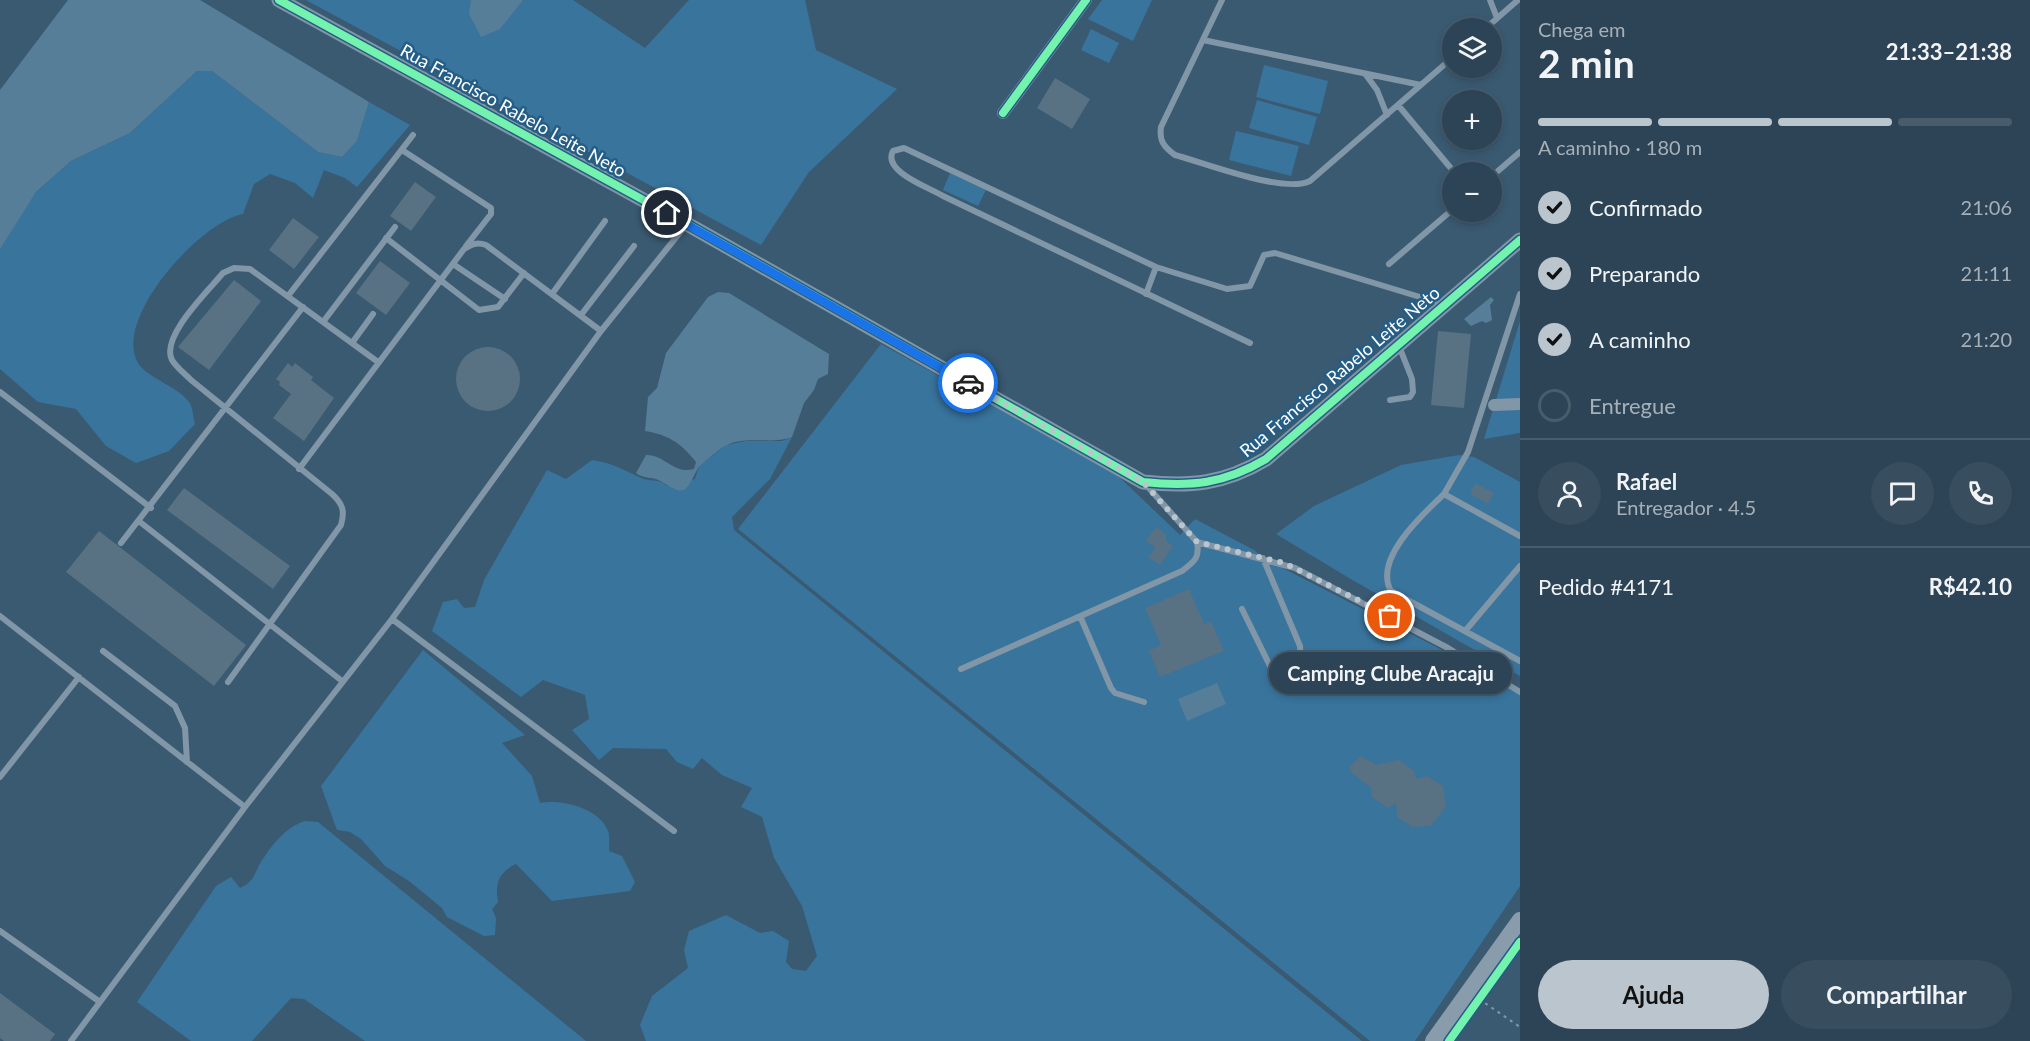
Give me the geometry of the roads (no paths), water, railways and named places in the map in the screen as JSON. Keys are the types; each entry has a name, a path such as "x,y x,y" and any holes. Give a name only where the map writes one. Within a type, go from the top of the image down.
{"main road":[{"path":"1433,1041 1520,920"}],"street":[{"name":"Rua Francisco Rabelo Leite Neto","path":"279,0 687,224 1143,482 1209,483 1243,473 1266,459 1520,240"},
{"path":"1003,113 1086,0"},
{"path":"1494,405 1520,404"}],"lane":[{"path":"1222,0 1161,127 1160,137 1165,147 1175,155 1271,182 1300,186 1310,182 1442,67"},
{"path":"1490,0 1497,18 1518,0"},
{"path":"1203,40 1421,85"},
{"path":"1365,74 1377,90 1387,115"},
{"path":"1398,105 1446,162"},
{"path":"288,296 413,135"},
{"path":"1250,343 943,196 897,170 890,163 890,157 898,148 912,151 1156,267 1227,289 1241,289 1250,286 1264,255 1275,253 1443,305"},
{"path":"299,469 491,214 491,208 402,150"},
{"path":"1502,168 1520,152"},
{"path":"1389,264 1442,219"},
{"path":"552,294 605,221"},
{"path":"71,1041 245,807 392,619 601,331 687,224"},
{"path":"323,322 395,227"},
{"path":"386,238 479,310 498,308 524,273"},
{"path":"464,249 478,242 486,245 601,331"},
{"path":"581,315 634,246"},
{"path":"453,264 504,299"},
{"path":"1146,294 1156,267"},
{"path":"228,682 341,525 344,514 341,503 224,408 172,360 169,348 172,334 223,273 234,268 250,269 378,362"},
{"path":"1520,294 1468,452 1444,494 1418,520 1389,560 1386,582 1391,591 1466,630 1520,662"},
{"path":"121,543 151,508 224,408 303,307"},
{"path":"352,343 374,314"},
{"path":"1390,400 1410,397 1413,392 1412,379 1398,344"},
{"path":"0,392 151,508"},
{"path":"961,669 1182,571 1195,562 1199,553 1197,542 1143,482"},
{"path":"1444,494 1520,537"},
{"path":"140,522 342,681"},
{"path":"1197,542 1295,568 1372,606 1472,661 1520,692"},
{"path":"1242,609 1270,666 1282,668 1291,664 1298,657 1300,646 1263,558"},
{"path":"1466,630 1520,566"},
{"path":"0,616 245,807"},
{"path":"1080,616 1111,688 1115,693 1144,702"},
{"path":"392,619 674,831"},
{"path":"103,651 175,706 185,728 187,762"},
{"path":"0,777 79,677"},
{"path":"0,931 100,1002"}],"place":[{"name":"Camping Clube Aracaju","path":"1390,616"}]}
